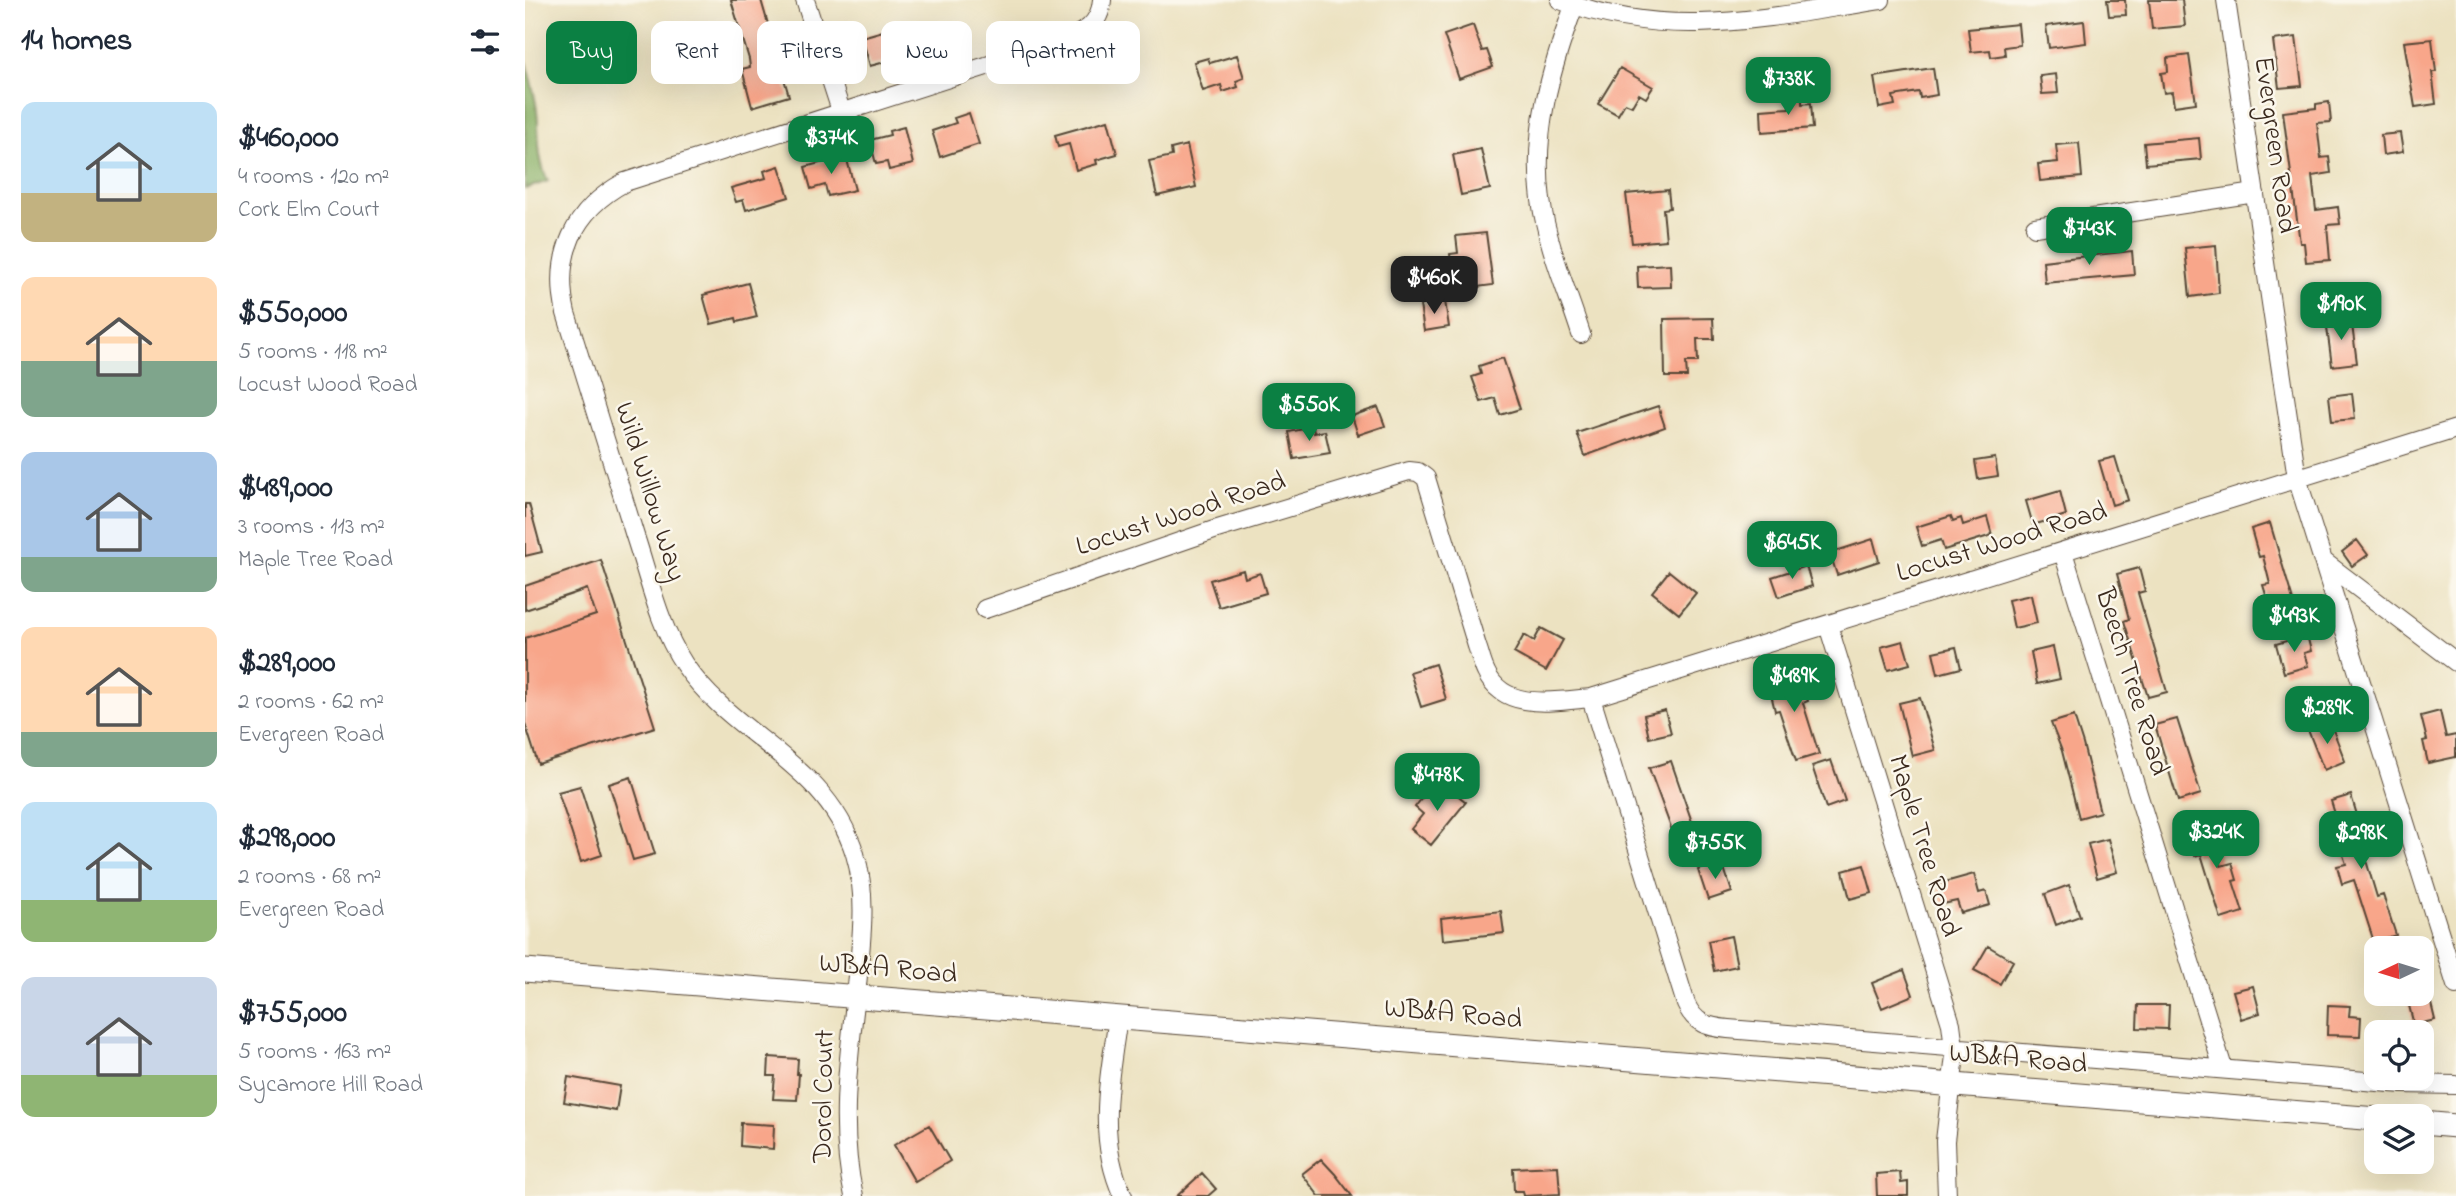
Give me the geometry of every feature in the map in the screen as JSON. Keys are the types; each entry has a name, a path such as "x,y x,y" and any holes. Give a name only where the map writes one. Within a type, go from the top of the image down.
{"street":[{"path":"805,0 841,111"},
{"name":"Wild Willow Way","path":"855,998 863,908 861,877 847,833 822,792 792,763 709,695 683,663 673,645 657,606 566,313 561,295 564,254 571,235 592,205 607,192 651,173 1080,34 1094,25 1100,15 1102,0"},
{"path":"1581,334 1541,202 1538,171 1538,142 1547,89 1567,3 1619,18 1658,23 1715,24 1881,0"},
{"name":"Evergreen Road","path":"2226,0 2297,478 2456,985"},
{"path":"2035,227 2255,193"},
{"name":"Locust Wood Road","path":"985,609 1214,530 1409,471 1418,472 1426,478 1486,673 1495,685 1506,695 1522,700 1546,702 1591,698 2456,429"},
{"name":"Beech Tree Road","path":"2063,552 2223,1068"},
{"path":"2323,561 2456,662"},
{"name":"Maple Tree Road","path":"1828,625 1951,1024 1955,1072 1945,1141 1947,1196"},
{"path":"1591,698 1686,1004 1699,1023 1728,1029 1954,1048 2402,1084 2456,1085"},
{"name":"WB&A Road","path":"525,970 2364,1118"},
{"name":"Dorol Court","path":"854,1196 845,1140 855,998"},
{"path":"1118,1018 1108,1083 1105,1134 1109,1159 1123,1196"},
{"path":"2434,1124 2456,1126"}],"green space":[{"path":"525,59 537,109 541,161 548,181 525,189"}],"building":[{"path":"731,0 761,0 767,21 757,21 757,84 786,84 789,96 752,107 743,73 743,69 750,67 743,39 743,21 737,21"},
{"path":"2107,0 2125,0 2126,15 2109,16"},
{"path":"2149,0 2182,0 2185,26 2152,29"},
{"path":"2084,21 2086,43 2049,48 2046,26"},
{"path":"2018,24 2020,45 2004,47 2005,55 1991,57 1990,50 1971,52 1968,29"},
{"path":"1473,25 1482,51 1487,50 1493,67 1459,79 1444,35"},
{"path":"881,32 881,63 870,66 867,36"},
{"path":"2296,37 2302,86 2279,88 2273,40"},
{"path":"2432,39 2436,104 2415,107 2404,42"},
{"path":"1237,55 1244,78 1236,81 1238,87 1223,92 1221,85 1203,91 1194,62 1208,58 1210,63"},
{"path":"2189,55 2196,103 2174,106 2172,92 2164,93 2161,73 2168,72 2167,58"},
{"path":"1620,68 1653,87 1646,98 1639,94 1632,106 1625,103 1618,115 1598,104"},
{"path":"1933,68 1937,95 1920,98 1919,92 1893,96 1895,105 1879,108 1874,77"},
{"path":"2056,74 2058,93 2042,94 2040,76"},
{"path":"1802,96 1802,104 1811,103 1813,128 1762,132 1761,110 1789,108 1789,97"},
{"path":"2329,102 2331,122 2317,123 2321,158 2329,157 2331,173 2312,176 2316,210 2338,207 2340,224 2327,225 2330,260 2306,262 2304,243 2300,243 2283,112 2316,108 2316,104"},
{"path":"969,113 979,144 940,157 932,131 956,123 954,118"},
{"path":"1108,120 1117,154 1076,170 1069,144 1058,147 1055,135"},
{"path":"904,127 913,164 889,170 887,162 876,164 870,140 890,135 889,131"},
{"path":"2400,133 2403,152 2383,155 2381,135"},
{"path":"2199,138 2201,159 2146,164 2144,143"},
{"path":"2079,143 2082,177 2040,181 2038,164 2058,162 2056,145"},
{"path":"1187,145 1196,187 1157,196 1149,161 1172,156 1171,149"},
{"path":"1481,149 1490,189 1461,195 1453,155"},
{"path":"846,156 855,190 828,196 825,185 811,189 805,167"},
{"path":"779,166 789,197 746,210 743,200 736,202 731,188 766,178 764,171"},
{"path":"1668,190 1670,208 1663,209 1666,240 1632,243 1626,194"},
{"path":"1486,233 1493,285 1454,290 1450,254 1458,253 1456,236"},
{"path":"2216,245 2219,293 2190,297 2185,248"},
{"path":"2132,251 2134,275 2045,283 2043,261"},
{"path":"1670,264 1671,287 1638,288 1637,266"},
{"path":"748,283 757,317 737,322 736,318 711,324 703,295"},
{"path":"1445,301 1449,327 1424,331 1420,305"},
{"path":"2351,317 2357,363 2332,366 2326,320"},
{"path":"1713,318 1714,339 1697,339 1698,362 1686,362 1687,377 1665,377 1664,319"},
{"path":"1503,358 1520,409 1500,415 1495,398 1481,402 1472,377 1481,374 1479,366"},
{"path":"2352,393 2355,419 2332,421 2329,396"},
{"path":"1658,406 1665,427 1585,456 1577,433"},
{"path":"1378,407 1385,426 1358,435 1352,416"},
{"path":"1313,427 1314,433 1325,431 1330,453 1294,459 1289,432"},
{"path":"2115,457 2128,500 2112,505 2099,461"},
{"path":"1995,458 1998,476 1978,479 1975,461"},
{"path":"2060,491 2066,515 2033,525 2026,501"},
{"path":"525,504 529,504 542,552 525,556"},
{"path":"1951,516 1953,521 1961,518 1963,525 1987,517 1992,535 1944,550 1941,540 1922,546 1916,527"},
{"path":"2270,523 2294,604 2260,613 2257,600 2267,598 2263,585 2270,584 2263,556 2259,557 2251,529"},
{"path":"1873,539 1879,561 1837,575 1830,553"},
{"path":"2357,540 2368,555 2352,566 2342,552"},
{"path":"601,560 655,727 538,764 525,723 525,638 596,615 587,589 525,610 525,586"},
{"path":"1806,566 1812,586 1779,597 1772,577"},
{"path":"2139,568 2145,591 2138,593 2167,692 2148,697 2124,621 2129,619 2117,574"},
{"path":"1243,570 1245,578 1260,573 1266,593 1219,607 1210,580"},
{"path":"1669,571 1696,593 1679,614 1652,592"},
{"path":"2031,595 2037,623 2014,628 2008,600"},
{"path":"1541,628 1563,640 1546,671 1514,653 1524,635 1534,641"},
{"path":"2307,635 2311,651 2304,653 2308,666 2284,673 2276,644"},
{"path":"1903,641 1910,664 1888,670 1881,647"},
{"path":"1956,647 1961,668 1938,674 1933,652"},
{"path":"2053,647 2060,679 2037,684 2031,652"},
{"path":"1435,664 1446,699 1421,707 1410,672"},
{"path":"1799,672 1808,701 1803,703 1819,754 1796,761 1779,710 1775,711 1768,681"},
{"path":"1920,698 1935,750 1912,756 1899,703"},
{"path":"1665,710 1671,733 1649,738 1644,715"},
{"path":"2440,711 2446,737 2456,735 2456,757 2428,763 2423,741 2427,740 2421,716"},
{"path":"2074,716 2100,812 2079,818 2062,751 2051,723"},
{"path":"2177,719 2201,794 2178,801 2155,725"},
{"path":"2330,722 2345,761 2324,770 2308,730"},
{"path":"1831,760 1845,801 1826,808 1812,766"},
{"path":"1671,761 1702,851 1682,858 1649,768"},
{"path":"631,777 655,854 633,860 609,784"},
{"path":"1445,785 1466,802 1431,845 1411,829 1423,814 1415,807 1430,788 1437,795"},
{"path":"580,786 602,855 581,862 558,792"},
{"path":"2351,795 2360,825 2356,827 2377,897 2383,895 2396,935 2372,936 2354,880 2342,884 2337,866 2346,864 2342,852 2346,850 2331,801"},
{"path":"2210,821 2221,866 2232,863 2237,880 2233,881 2243,912 2221,919 2201,854 2195,856 2187,826"},
{"path":"2108,839 2117,872 2097,878 2088,844"},
{"path":"1722,862 1732,892 1708,900 1698,870"},
{"path":"1864,865 1872,893 1850,899 1843,871"},
{"path":"1974,874 1979,893 1986,891 1990,905 1961,913 1957,901 1943,904 1938,884"},
{"path":"2069,885 2080,916 2056,925 2045,894"},
{"path":"1501,911 1504,933 1443,940 1441,918"},
{"path":"1731,936 1737,966 1714,971 1708,941"},
{"path":"1988,946 2013,961 2000,984 1974,970"},
{"path":"1904,970 1913,995 1882,1008 1872,983"},
{"path":"2253,986 2260,1013 2241,1019 2233,991"},
{"path":"2138,1005 2169,1005 2168,1029 2137,1028"},
{"path":"2328,1005 2350,1006 2349,1016 2361,1017 2360,1036 2327,1035"},
{"path":"2409,1006 2432,1006 2435,1020 2413,1020"},
{"path":"769,1057 798,1059 797,1100 773,1099 775,1076 768,1076"},
{"path":"568,1077 620,1086 616,1111 564,1102"},
{"path":"741,1123 774,1125 773,1149 740,1146"},
{"path":"929,1125 950,1161 915,1182 894,1145"},
{"path":"1321,1159 1352,1196 1319,1196 1302,1174"},
{"path":"1558,1166 1560,1194 1524,1196 1523,1191 1514,1191 1513,1168"},
{"path":"1900,1172 1901,1183 1908,1182 1908,1196 1877,1196 1876,1174"},
{"path":"1202,1173 1216,1189 1208,1196 1177,1196"}]}
